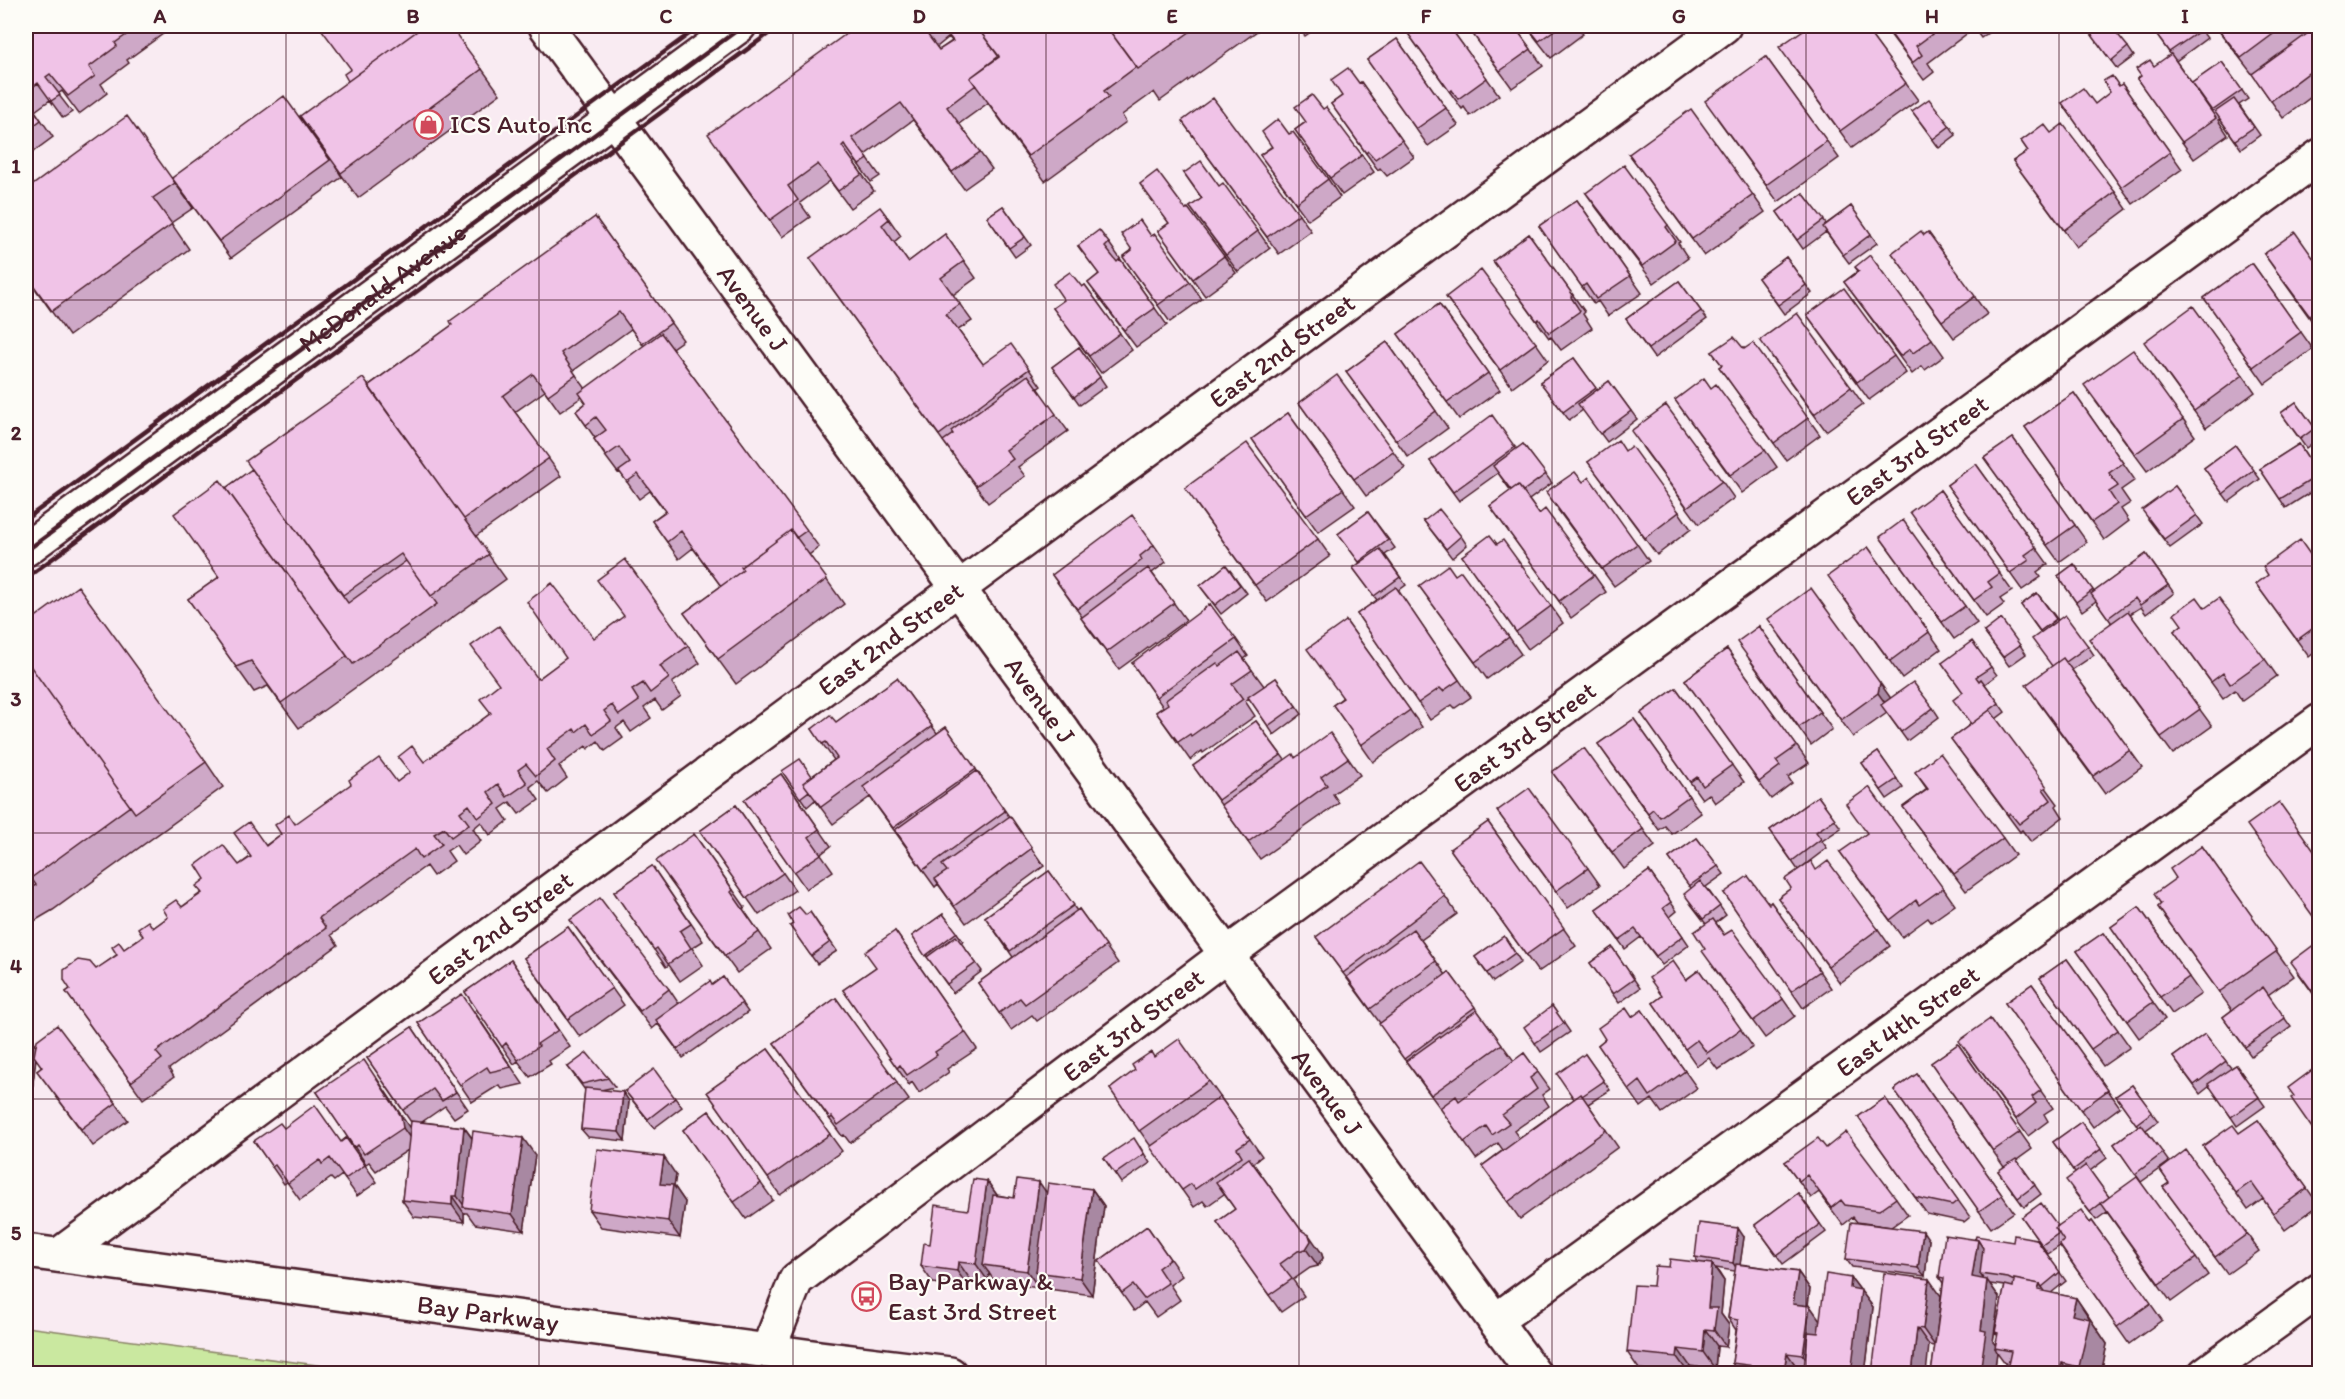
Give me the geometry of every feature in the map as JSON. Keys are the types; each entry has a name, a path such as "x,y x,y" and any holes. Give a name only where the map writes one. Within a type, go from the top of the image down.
{"street":[{"name":"Avenue J","path":"546,26 1534,1374"},
{"name":"McDonald Avenue","path":"26,549 739,26"},
{"name":"East 2nd Street","path":"59,1255 957,589 1724,26"},
{"name":"East 3rd Street","path":"768,1350 796,1280 1227,954 2319,156"},
{"name":"East 4th Street","path":"1495,1320 2319,722"},
{"name":"Bay Parkway","path":"26,1251 950,1374"},
{"path":"2205,1374 2319,1290"}],"green space":[{"path":"26,1327 378,1373 26,1373"}],"building":[{"path":"26,26 139,26 115,43 117,46 89,67 95,76 68,96 50,74 46,77 60,95 51,101 38,83 26,92"},
{"path":"319,26 424,26 348,81 344,74 351,69"},
{"path":"424,26 450,26 482,69 341,173 300,116"},
{"path":"857,26 930,26 924,30 939,50 953,41 941,26 976,26 999,57 970,78 976,85 947,107 980,152 952,172 901,103 852,138 868,159 859,165 844,144 842,146 862,174 838,191 818,164 788,186 798,200 770,220 708,134"},
{"path":"976,26 1106,26 1136,67 1104,91 1109,97 1028,156 970,78 999,56"},
{"path":"1106,26 1198,26 1138,69"},
{"path":"1417,26 1449,26 1487,78 1458,99 1452,90 1450,92 1407,32"},
{"path":"1467,26 1514,26 1531,49 1500,71"},
{"path":"1527,26 1560,26 1539,41"},
{"path":"1809,26 1864,26 1906,83 1840,131 1779,47"},
{"path":"1885,26 1943,26 1916,46 1922,55 1912,63"},
{"path":"2096,26 2111,26 2128,47 2111,61 2089,31"},
{"path":"2150,26 2198,26 2201,30 2169,52"},
{"path":"2216,26 2284,26 2241,58"},
{"path":"2318,26 2319,65 2271,101 2252,74"},
{"path":"1397,39 1446,108 1416,129 1367,60"},
{"path":"2171,54 2216,118 2182,142 2137,79 2141,76 2136,69 2150,60 2154,66"},
{"path":"1766,57 1827,141 1766,185 1705,101"},
{"path":"2222,62 2242,90 2212,111 2192,83"},
{"path":"1348,68 1359,83 1361,82 1402,140 1375,159 1368,151 1366,153 1331,104 1342,96 1331,80"},
{"path":"2112,76 2119,86 2122,84 2170,152 2121,187 2062,103 2083,88 2095,104 2110,92 2103,81"},
{"path":"1312,95 1323,109 1326,107 1362,155 1330,178 1295,130 1306,122 1295,107"},
{"path":"284,96 330,160 219,241 172,178"},
{"path":"1213,98 1299,214 1267,237 1182,121"},
{"path":"26,99 41,120 26,131"},
{"path":"1929,99 1950,126 1933,139 1912,111"},
{"path":"2234,99 2254,127 2235,140 2215,112"},
{"path":"1691,109 1753,195 1692,239 1629,154"},
{"path":"127,116 175,183 153,198 172,224 52,311 26,275 26,190"},
{"path":"1278,119 1289,134 1293,132 1328,179 1296,203 1260,155 1272,147 1262,132"},
{"path":"2044,124 2051,133 2063,124 2115,192 2064,230 2013,161 2028,151 2021,141"},
{"path":"1201,161 1219,186 1223,183 1258,231 1226,255 1190,207 1202,198 1184,173"},
{"path":"1624,165 1668,225 1666,227 1676,241 1642,266 1586,193"},
{"path":"1157,171 1224,256 1193,279 1158,231 1169,223 1140,184"},
{"path":"1803,193 1824,220 1797,240 1777,212"},
{"path":"1577,200 1630,276 1596,299 1586,284 1582,287 1539,226"},
{"path":"1003,206 1025,237 1009,248 987,217"},
{"path":"1851,206 1871,234 1843,255 1823,227"},
{"path":"880,207 889,219 882,225 908,262 945,234 964,261 941,278 960,304 946,314 983,364 1011,344 1029,369 939,435 810,258"},
{"path":"595,217 671,323 642,344 619,312 561,353 576,375 548,395 533,374 503,396 549,458 464,519 368,386 452,325 450,321"},
{"path":"1140,220 1151,236 1155,234 1190,282 1158,305 1123,257 1132,250 1121,234"},
{"path":"1099,230 1109,243 1105,247 1117,262 1120,259 1155,308 1124,330 1088,283 1099,274 1078,246"},
{"path":"1921,231 1924,235 1928,232 1975,296 1942,321 1892,253"},
{"path":"2295,232 2319,266 2319,318 2314,322 2264,254"},
{"path":"1529,234 1573,295 1571,297 1580,311 1549,333 1539,319 1537,321 1493,261"},
{"path":"1870,255 1932,339 1913,353 1910,349 1900,356 1844,282 1859,271 1855,267"},
{"path":"1786,257 1806,285 1778,305 1758,278"},
{"path":"2252,263 2301,332 2253,367 2204,298"},
{"path":"1481,270 1536,343 1500,370 1446,297"},
{"path":"1070,272 1082,287 1085,285 1120,333 1089,356 1053,308 1064,300 1053,284"},
{"path":"1679,281 1701,311 1648,349 1626,319"},
{"path":"1844,288 1894,356 1857,382 1807,315"},
{"path":"1439,304 1488,373 1447,402 1398,334"},
{"path":"2193,306 2243,375 2194,411 2144,342"},
{"path":"1797,313 1851,387 1814,414 1760,340"},
{"path":"661,333 807,530 796,538 791,530 741,567 743,570 721,586 681,531 667,542 652,521 666,511 638,474 627,482 619,471 630,463 619,447 606,456 594,439 606,430 596,417 586,425 576,411 586,403 579,393"},
{"path":"1734,337 1744,349 1753,343 1808,418 1774,443 1719,367 1722,365 1712,352"},
{"path":"1387,342 1436,411 1396,440 1346,372"},
{"path":"1079,347 1100,377 1074,397 1052,367"},
{"path":"2133,350 2183,419 2135,454 2084,385"},
{"path":"1574,358 1596,388 1563,412 1540,382"},
{"path":"1028,375 1056,414 1006,450 1013,459 976,486 943,441 953,434 951,431"},
{"path":"1337,375 1393,451 1354,479 1299,403"},
{"path":"363,378 489,554 431,596 401,554 343,595 246,461"},
{"path":"1704,378 1711,388 1716,384 1765,450 1730,475 1675,400"},
{"path":"1609,381 1631,411 1600,434 1578,404"},
{"path":"2074,393 2123,463 2109,473 2118,486 2109,492 2117,504 2092,522 2025,427"},
{"path":"2296,402 2315,428 2300,439 2281,413"},
{"path":"1666,405 1722,481 1687,507 1631,431"},
{"path":"1288,413 1343,489 1306,515 1252,439"},
{"path":"1492,415 1515,447 1453,492 1430,461"},
{"path":"2013,438 2075,525 2047,545 1984,458"},
{"path":"1618,440 1625,451 1631,446 1679,512 1645,538 1588,462"},
{"path":"1247,443 1318,539 1255,585 1185,488"},
{"path":"1523,444 1546,474 1523,491 1518,485 1511,490 1493,466"},
{"path":"2299,444 2319,475 2280,499 2260,469"},
{"path":"2235,445 2254,470 2223,494 2204,468"},
{"path":"1976,464 2036,547 2025,555 2029,560 2010,573 1947,485"},
{"path":"252,469 348,603 406,561 437,604 353,664 226,488"},
{"path":"1575,472 1583,482 1589,477 1637,544 1602,569 1546,492"},
{"path":"220,480 347,656 281,703 251,661 236,667 188,599 219,577 174,514"},
{"path":"1518,485 1539,514 1545,509 1594,575 1559,601 1490,506"},
{"path":"2175,486 2197,515 2164,539 2142,510"},
{"path":"1940,490 2000,573 1988,582 1992,587 1974,600 1910,512"},
{"path":"1439,509 1461,536 1446,549 1424,521"},
{"path":"1368,512 1388,540 1359,562 1338,534"},
{"path":"1132,515 1154,545 1140,556 1142,560 1077,609 1052,575"},
{"path":"1903,520 1965,606 1942,622 1880,537"},
{"path":"791,530 827,579 718,659 684,613 743,570 741,567"},
{"path":"1490,535 1497,544 1503,540 1551,606 1516,632 1462,556"},
{"path":"2300,540 2319,567 2319,624 2297,640 2256,584 2268,575 2263,567"},
{"path":"1868,547 1929,632 1890,661 1828,576"},
{"path":"1380,549 1400,577 1374,596 1353,568"},
{"path":"2146,554 2168,585 2140,605 2135,598 2108,618 2091,594"},
{"path":"625,559 688,646 660,666 669,678 650,693 643,683 632,690 639,701 619,715 612,705 604,711 611,721 593,734 586,724 576,732 574,729 547,749 555,761 536,776 526,764 518,770 527,783 507,797 498,784 488,792 496,804 478,818 469,805 460,812 469,824 451,837 444,828 434,834 442,844 421,859 415,849 319,918 326,928 156,1052 162,1059 131,1082 66,992 70,989 64,980 64,970 78,960 90,962 96,969 117,955 112,947 119,942 124,949 143,936 138,928 148,921 153,928 168,917 163,909 176,900 182,907 202,893 196,886 205,879 196,865 223,845 239,865 251,857 234,833 249,822 266,846 281,834 275,825 289,815 295,824 351,784 349,780 379,758 397,782 410,772 398,757 412,746 424,762 491,713 480,699 499,684 471,646 499,626 538,679 566,658 527,602 552,583 594,638 624,616 597,580"},
{"path":"2074,564 2093,590 2076,602 2058,576"},
{"path":"1226,565 1240,585 1215,605 1200,586"},
{"path":"1448,565 1455,575 1461,571 1509,637 1475,662 1419,586"},
{"path":"1148,568 1174,603 1107,652 1081,618"},
{"path":"78,586 206,762 135,813 26,660 26,624"},
{"path":"1396,587 1459,680 1443,691 1440,688 1418,703 1357,614"},
{"path":"1811,588 1880,683 1878,693 1841,720 1768,619"},
{"path":"2037,593 2056,619 2040,631 2021,605"},
{"path":"2197,597 2205,608 2219,598 2265,659 2230,684 2223,673 2211,682 2174,631 2182,625 2174,614"},
{"path":"1210,604 1236,639 1156,697 1132,663"},
{"path":"2128,611 2200,709 2161,737 2089,639"},
{"path":"2065,615 2088,646 2066,662 2063,658 2052,666 2032,639"},
{"path":"2001,619 2020,645 2003,657 1984,632"},
{"path":"1346,621 1410,710 1361,745 1333,705 1343,698 1307,649"},
{"path":"1759,626 1820,712 1799,727 1737,642"},
{"path":"1972,641 1991,667 1976,677 1979,681 1981,679 1999,703 1971,724 1953,700 1963,692 1942,663"},
{"path":"1727,649 1797,746 1776,761 1780,766 1759,782 1685,680"},
{"path":"1239,652 1252,670 1232,684 1243,699 1191,736 1190,734 1178,742 1156,712 1168,704 1166,700 1217,663 1220,666"},
{"path":"2063,658 2130,750 2093,776 2026,685"},
{"path":"26,660 130,806 31,878 26,871"},
{"path":"897,678 932,726 821,807 803,783 837,758 826,742 822,744 812,729 830,715 836,722"},
{"path":"1276,678 1296,706 1268,726 1248,697"},
{"path":"1913,682 1933,708 1901,732 1881,705"},
{"path":"1676,688 1732,765 1703,786 1697,777 1690,782 1641,713"},
{"path":"1990,710 2047,787 2043,789 2051,800 2019,824 2010,813 2008,815 1951,739"},
{"path":"1634,719 1689,796 1660,817 1653,809 1648,813 1598,744"},
{"path":"1256,721 1281,755 1218,800 1193,766"},
{"path":"946,727 976,769 893,828 863,787"},
{"path":"1330,733 1348,758 1321,777 1327,785 1248,842 1221,805 1293,754 1295,758"},
{"path":"1584,748 1643,829 1612,852 1552,772"},
{"path":"1878,752 1897,779 1881,790 1862,763"},
{"path":"1940,753 2003,838 1954,874 1903,807 1928,789 1915,772"},
{"path":"800,759 812,776 803,783 809,791 800,798 782,771"},
{"path":"977,771 1005,811 923,870 895,830"},
{"path":"781,774 819,829 809,837 821,854 794,872 744,800"},
{"path":"1869,787 1943,888 1919,905 1916,900 1890,920 1840,852 1867,833 1846,804"},
{"path":"1529,788 1588,868 1556,891 1497,811"},
{"path":"1818,796 1835,819 1816,832 1821,839 1792,861 1770,830"},
{"path":"2279,802 2319,858 2318,923 2247,825"},
{"path":"736,805 783,873 747,898 700,831"},
{"path":"1010,816 1032,848 954,906 935,879 947,871 942,865"},
{"path":"1488,822 1564,928 1526,955 1450,849"},
{"path":"694,834 759,932 725,956 656,861"},
{"path":"1697,838 1718,866 1689,886 1669,858"},
{"path":"2202,846 2277,951 2219,992 2158,907 2161,904 2154,894 2176,878 2170,869"},
{"path":"1419,861 1445,896 1343,973 1316,937"},
{"path":"1811,861 1816,870 1828,861 1878,929 1828,966 1778,898 1791,888 1785,879"},
{"path":"652,866 691,924 680,931 691,948 668,964 657,948 654,950 614,892"},
{"path":"26,871 36,885 26,891"},
{"path":"1049,871 1074,905 1010,951 985,917"},
{"path":"1649,871 1671,902 1663,908 1683,936 1656,956 1635,929 1619,940 1596,909"},
{"path":"1748,876 1769,904 1771,902 1820,971 1791,991 1724,893"},
{"path":"1700,881 1720,906 1703,919 1684,894"},
{"path":"600,898 669,989 640,1011 570,920"},
{"path":"799,907 806,915 810,912 830,942 811,956 790,926 793,924 788,915"},
{"path":"2139,907 2189,977 2160,997 2111,927"},
{"path":"1079,909 1106,946 1025,1004 1020,998 999,1013 978,983"},
{"path":"943,914 957,932 925,956 912,936"},
{"path":"1713,919 1724,935 1732,930 1783,999 1753,1021 1702,951 1705,949 1694,932"},
{"path":"568,927 612,988 568,1019 524,958"},
{"path":"1413,929 1436,961 1370,1009 1347,977"},
{"path":"895,931 965,1032 935,1052 937,1055 907,1075 900,1065 897,1068 843,990 876,967 865,952"},
{"path":"2103,933 2153,1002 2127,1021 2077,951"},
{"path":"956,936 976,963 947,984 927,957"},
{"path":"1504,936 1515,953 1487,973 1475,957"},
{"path":"2319,941 2319,992 2315,995 2291,962"},
{"path":"1612,947 1634,979 1613,994 1590,963"},
{"path":"2067,959 2118,1030 2091,1049 2040,978"},
{"path":"511,960 558,1030 518,1060 506,1043 502,1047 465,992"},
{"path":"1673,961 1686,980 1699,970 1741,1029 1707,1053 1697,1040 1685,1049 1653,1003 1662,996 1649,978"},
{"path":"1449,972 1475,1007 1404,1059 1379,1024"},
{"path":"723,977 742,1003 677,1049 656,1020 710,981 712,985"},
{"path":"2032,984 2108,1090 2081,1110 2005,1003"},
{"path":"2263,987 2285,1018 2245,1047 2223,1017"},
{"path":"462,994 511,1067 490,1072 487,1067 460,1085 418,1023"},
{"path":"836,998 897,1082 838,1125 832,1117 830,1119 774,1043"},
{"path":"1552,1006 1564,1023 1535,1043 1524,1027"},
{"path":"1626,1008 1632,1017 1642,1010 1685,1071 1650,1096 1640,1081 1629,1090 1598,1045 1605,1039 1598,1028"},
{"path":"1477,1010 1502,1044 1431,1095 1406,1061"},
{"path":"1990,1019 2041,1090 2032,1097 2036,1103 2016,1119 1959,1041"},
{"path":"57,1025 116,1103 81,1129 37,1071 42,1067 34,1056 37,1040"},
{"path":"412,1027 456,1092 442,1101 433,1089 403,1110 367,1058"},
{"path":"2205,1034 2226,1061 2194,1085 2173,1057"},
{"path":"1179,1039 1209,1081 1139,1131 1110,1089 1135,1070 1132,1065 1151,1052 1154,1057"},
{"path":"1958,1044 2020,1132 1993,1151 1931,1063"},
{"path":"768,1049 830,1134 768,1178 707,1092"},
{"path":"587,1053 608,1078 582,1084 568,1067"},
{"path":"1524,1053 1538,1072 1530,1078 1537,1089 1502,1115 1509,1123 1492,1135 1486,1126 1464,1142 1440,1108 1456,1096 1459,1101"},
{"path":"1585,1054 1604,1081 1574,1099 1557,1074"},
{"path":"364,1060 401,1116 403,1128 364,1154 358,1145 354,1147 317,1092"},
{"path":"2236,1065 2259,1097 2231,1117 2208,1084"},
{"path":"2319,1065 2319,1138 2291,1098 2294,1096 2288,1088"},
{"path":"654,1069 675,1098 648,1119 625,1091"},
{"path":"1917,1074 2002,1195 1979,1211 1894,1090"},
{"path":"2132,1085 2152,1112 2136,1124 2116,1096"},
{"path":"585,1088 623,1092 619,1132 581,1129"},
{"path":"1581,1094 1606,1130 1508,1202 1482,1166"},
{"path":"1220,1097 1250,1139 1237,1148 1242,1156 1195,1189 1191,1184 1182,1190 1150,1147"},
{"path":"1885,1098 1958,1200 1952,1205 1915,1197 1858,1117"},
{"path":"315,1105 341,1142 346,1138 365,1165 345,1179 330,1158 322,1164 320,1160 288,1183 275,1165 272,1167 254,1141 280,1123 284,1128"},
{"path":"709,1111 761,1183 734,1202 683,1130"},
{"path":"2258,1120 2307,1188 2273,1213 2251,1182 2236,1193 2203,1146 2233,1125 2239,1133"},
{"path":"411,1121 464,1127 457,1196 452,1196 452,1205 402,1200"},
{"path":"2081,1122 2101,1149 2073,1170 2053,1142"},
{"path":"2141,1124 2163,1153 2135,1174 2114,1144"},
{"path":"473,1131 523,1138 512,1214 463,1207"},
{"path":"1846,1132 1896,1198 1879,1210 1845,1205 1841,1200 1831,1208 1807,1175 1799,1181 1785,1162 1818,1138 1826,1148"},
{"path":"1134,1138 1144,1154 1115,1174 1104,1158"},
{"path":"597,1149 664,1157 660,1184 673,1185 668,1221 589,1210"},
{"path":"2186,1150 2247,1234 2215,1257 2163,1187 2169,1183 2160,1170"},
{"path":"1249,1158 1301,1230 1309,1235 1311,1241 1306,1249 1298,1251 1280,1264 1292,1279 1269,1295 1217,1222 1235,1209 1216,1182"},
{"path":"2016,1159 2035,1185 2018,1198 1998,1171"},
{"path":"2086,1165 2109,1197 2090,1212 2066,1180"},
{"path":"2137,1177 2196,1258 2159,1284 2101,1203"},
{"path":"973,1179 987,1181 976,1264 958,1262 957,1271 921,1266 924,1243 930,1244 935,1205 968,1210"},
{"path":"1017,1179 1039,1182 1027,1271 983,1265 993,1195 1014,1198"},
{"path":"1048,1183 1092,1189 1080,1278 1036,1272"},
{"path":"1798,1193 1820,1224 1777,1255 1755,1225"},
{"path":"2041,1203 2058,1226 2055,1228 2059,1233 2042,1245 2022,1217"},
{"path":"2081,1210 2090,1223 2092,1221 2151,1303 2117,1327 2059,1244 2064,1241 2055,1228"},
{"path":"1851,1222 1923,1231 1918,1268 1846,1259"},
{"path":"1699,1223 1738,1228 1733,1263 1695,1257"},
{"path":"1147,1226 1170,1259 1158,1268 1168,1283 1144,1299 1133,1285 1122,1293 1099,1261"},
{"path":"1945,1235 1978,1240 1972,1277 1987,1280 1981,1330 1986,1331 1981,1366 1971,1365 1970,1374 1931,1374 1944,1278 1939,1277"},
{"path":"2014,1235 2036,1239 2060,1272 2042,1287 2040,1284 1980,1274 1983,1248 1975,1239 1976,1236 2013,1242"},
{"path":"1670,1259 1712,1264 1708,1308 1717,1308 1714,1330 1705,1329 1703,1352 1678,1349 1677,1357 1627,1352 1634,1285 1653,1286 1655,1266 1669,1267"},
{"path":"1736,1264 1798,1272 1793,1304 1810,1306 1803,1355 1787,1353 1784,1370 1732,1363 1738,1320 1728,1318"},
{"path":"1884,1273 1929,1279 1923,1329 1917,1328 1912,1374 1872,1374"},
{"path":"1826,1274 1851,1278 1850,1288 1861,1290 1851,1374 1804,1368 1808,1332 1818,1333"},
{"path":"2014,1279 2040,1284 2038,1290 2076,1298 2072,1315 2090,1319 2079,1367 2062,1363 2059,1374 2006,1374 2011,1351 1995,1348 1998,1333 1995,1332 2005,1285 2013,1287"}],"railway":[{"path":"26,519 700,26"},
{"path":"26,551 743,26"},
{"path":"26,578 779,26"}],"place":[{"name":"ICS Auto Inc","path":"429,124"},
{"name":"Bay Parkway & East 3rd Street","path":"867,1296"}]}
